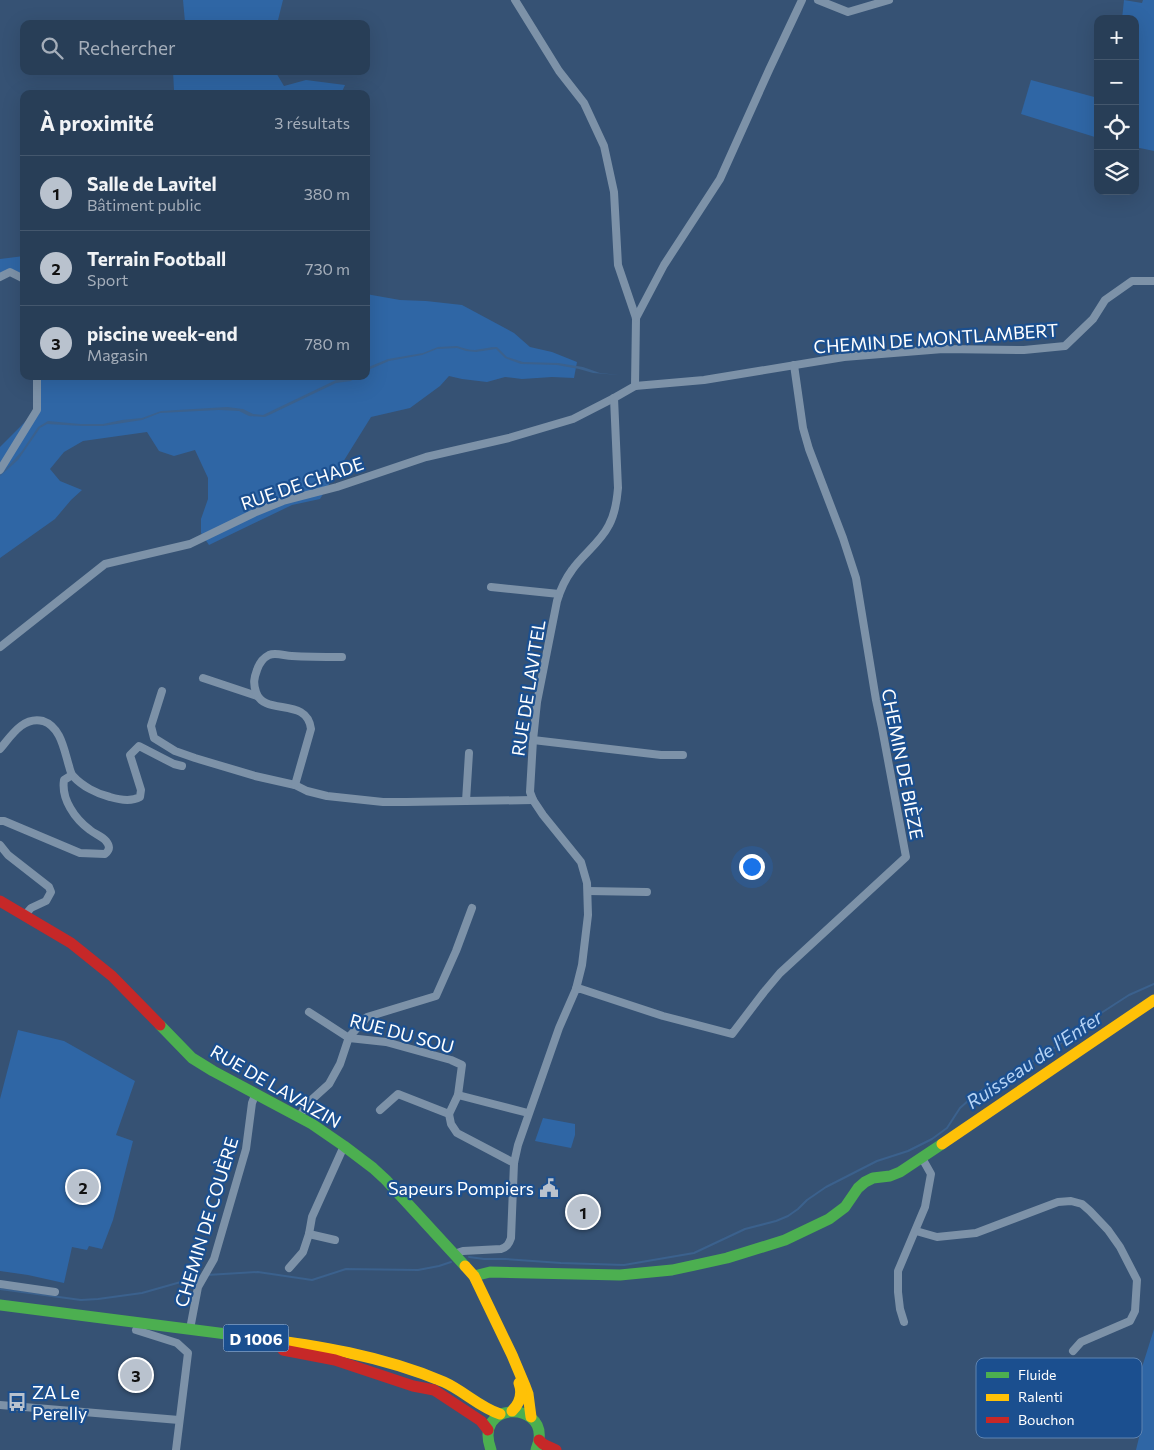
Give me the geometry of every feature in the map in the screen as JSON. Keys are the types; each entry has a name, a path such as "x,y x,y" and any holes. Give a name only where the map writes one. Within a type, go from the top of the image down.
{"main road":[{"name":"RUE DE LAVAIZIN","path":"0,901 71,943 112,976 192,1058 312,1124 344,1146 386,1180 474,1276 526,1386 531,1417 538,1427 538,1445"},
{"path":"474,1276 490,1272 620,1275 672,1270 727,1258 785,1240 829,1219 845,1207 864,1182 873,1178 895,1174 922,1158 1154,1000"},
{"name":"D 1006","path":"0,1305 305,1344 347,1352 449,1385 471,1397 485,1408 500,1414"},
{"name":"D 1006","path":"0,1313 304,1353 335,1360 413,1386 434,1390 475,1416 488,1430"},
{"name":"RUE DE LAVAIZIN","path":"501,1334 522,1392 520,1401 512,1411"},
{"path":"491,1450 488,1442 488,1430 495,1418 500,1414 512,1411 519,1411 531,1417"},
{"path":"538,1445 543,1444 556,1450"}],"street":[{"path":"515,0 558,71 584,103 604,146 614,192 618,265 636,318 635,386"},
{"path":"636,318 664,265 720,180 802,0"},
{"path":"818,0 848,12 888,0"},
{"path":"0,277 10,272 20,277"},
{"name":"CHEMIN DE MONTLAMBERT","path":"635,386 704,380 844,356 943,349 1024,350 1065,346 1093,319 1105,300 1132,281 1154,281"},
{"name":"CHEMIN DE BIÈZE","path":"576,989 663,1016 732,1034 780,973 906,857 876,700 856,578 803,428 794,365"},
{"path":"0,470 37,410 37,380"},
{"name":"RUE DE CHADE","path":"0,647 106,564 190,544 283,501 337,487 426,457 509,438 573,419 635,386"},
{"name":"RUE DE LAVITEL","path":"533,800 530,792 533,740 538,702 559,594 572,570 598,541 610,524 617,500 614,398"},
{"path":"491,587 559,594"},
{"path":"295,785 311,729 310,722 305,714 299,710 261,701 257,696 254,681 259,665 270,655 276,654 342,657"},
{"path":"202,678 257,696"},
{"path":"162,691 152,726 154,738 175,751 327,796 383,802 533,800 581,862 588,890 588,915 582,965 576,989 559,1028 518,1146 514,1163 511,1238 506,1248 463,1251 454,1254"},
{"path":"0,749 24,723 32,721 44,722 51,725 59,735 72,775 101,795 134,801 140,797 141,790 130,755 140,746 174,764 182,766"},
{"path":"533,740 661,755 683,755"},
{"path":"466,801 469,753"},
{"path":"0,821 80,853 105,854 108,852 108,843 76,817 67,802 63,789 64,780 72,775"},
{"path":"0,845 8,855 49,887 50,892 46,901 31,908 25,915"},
{"path":"588,890 647,892"},
{"path":"299,1117 308,1103 329,1084 340,1064 349,1038 367,1018 436,996 472,908"},
{"name":"RUE DU SOU","path":"309,1012 349,1038 386,1042 451,1060 462,1065 458,1095 449,1114"},
{"name":"CHEMIN DE COUÈRE","path":"190,1329 198,1287 214,1259 246,1149 252,1104 256,1093"},
{"path":"380,1110 398,1094 449,1114 451,1124 457,1134 514,1163"},
{"path":"458,1095 528,1113"},
{"path":"289,1268 303,1252 312,1217 344,1146"},
{"path":"904,1322 898,1292 898,1271 925,1207 931,1174 922,1158"},
{"path":"916,1231 937,1237 976,1233 1058,1202 1071,1201 1082,1204 1108,1230 1120,1247 1137,1280 1138,1289 1136,1311 1130,1321 1081,1342 1073,1351"},
{"path":"309,1234 335,1240"},
{"path":"0,1284 55,1292"},
{"path":"136,1330 177,1343 188,1353 176,1450"},
{"path":"0,1405 179,1420"}],"shaded area":[{"path":"183,0 283,0 278,20 185,20"},
{"path":"1124,0 1142,3 1143,0 1154,0 1154,151 1139,148 1139,15 1122,15"},
{"path":"173,75 277,75 284,86 306,80 345,85 343,90 174,90"},
{"path":"1031,80 1094,97 1094,137 1021,114"},
{"path":"20,256 20,277 10,272 0,277 0,259"},
{"path":"370,295 400,300 462,305 514,333 530,347 552,352 577,362 574,378 522,379 505,377 487,382 449,376 440,386 410,408 371,417 320,499 292,505 209,545 201,533 201,519 208,499 208,478 195,450 174,456 159,451 147,432 83,441 64,452 50,469 60,481 82,490 55,519 0,558 0,447 37,410 37,380 370,380"},
{"path":"457,346 475,350 497,347 507,357 523,362 558,363 583,367 600,373 620,375 593,373 557,365 521,364 505,358 496,349 476,352 457,348 437,349 422,355 389,361 370,369 370,366 388,359 423,353 438,347"},
{"path":"336,380 352,380 336,383 265,417 249,416 239,411 219,410 160,413 142,420 103,426 47,424 40,428 18,460 0,476 22,451 38,427 48,421 103,424 142,418 161,411 227,407 243,409 253,414 263,415"},
{"path":"18,1030 64,1041 135,1081 116,1135 133,1141 113,1220 102,1249 89,1246 87,1250 72,1247 64,1283 0,1271 0,1099"},
{"path":"543,1118 575,1124 575,1135 571,1148 535,1141"},
{"path":"1154,1329 1154,1450 1136,1450 1139,1438 1142,1438 1142,1367"}],"waterway":[{"name":"Ruisseau de l'Enfer","path":"469,1257 624,1265 694,1253 745,1229 776,1221 788,1216 826,1187 877,1161 908,1151 932,1139 947,1128 960,1108 977,1093 1024,1065 1038,1059 1095,1017 1129,995 1154,984"},
{"name":"Ruisseau de l'Enfer","path":"207,1275 258,1272 312,1280 346,1269 418,1270 451,1262"},
{"name":"Ruisseau de l'Enfer","path":"0,1289 81,1300 98,1299 142,1293 202,1276"}],"traffic: fast":[{"path":"160,1025 192,1058 312,1124 373,1168 465,1266"},
{"path":"474,1276 490,1272 620,1275 672,1270 727,1258 785,1240 829,1219 845,1207 858,1188 865,1182 873,1178 890,1176 900,1172 942,1144"},
{"path":"0,1305 250,1337"},
{"path":"491,1450 488,1434 492,1422 500,1415 510,1412 521,1413 531,1418 538,1427 539,1439 536,1450"}],"traffic: slow":[{"path":"942,1144 1154,1000"},
{"path":"465,1266 474,1276 512,1355 528,1394 531,1417"},
{"path":"250,1337 324,1348 397,1365 444,1382 500,1414"},
{"path":"512,1411 520,1398 519,1383"}],"traffic: jam":[{"path":"0,901 71,943 112,976 160,1025"},
{"path":"283,1350 335,1360 413,1386 434,1390 481,1421 488,1430"},
{"path":"539,1440 556,1450"}],"place":[{"name":"Terrain Football","path":"83,1187"},
{"name":"Sapeurs Pompiers","path":"549,1188"},
{"name":"Salle de Lavitel","path":"583,1212"},
{"name":"piscine week-end","path":"136,1375"},
{"name":"ZA Le Perelly","path":"17,1402"}]}
